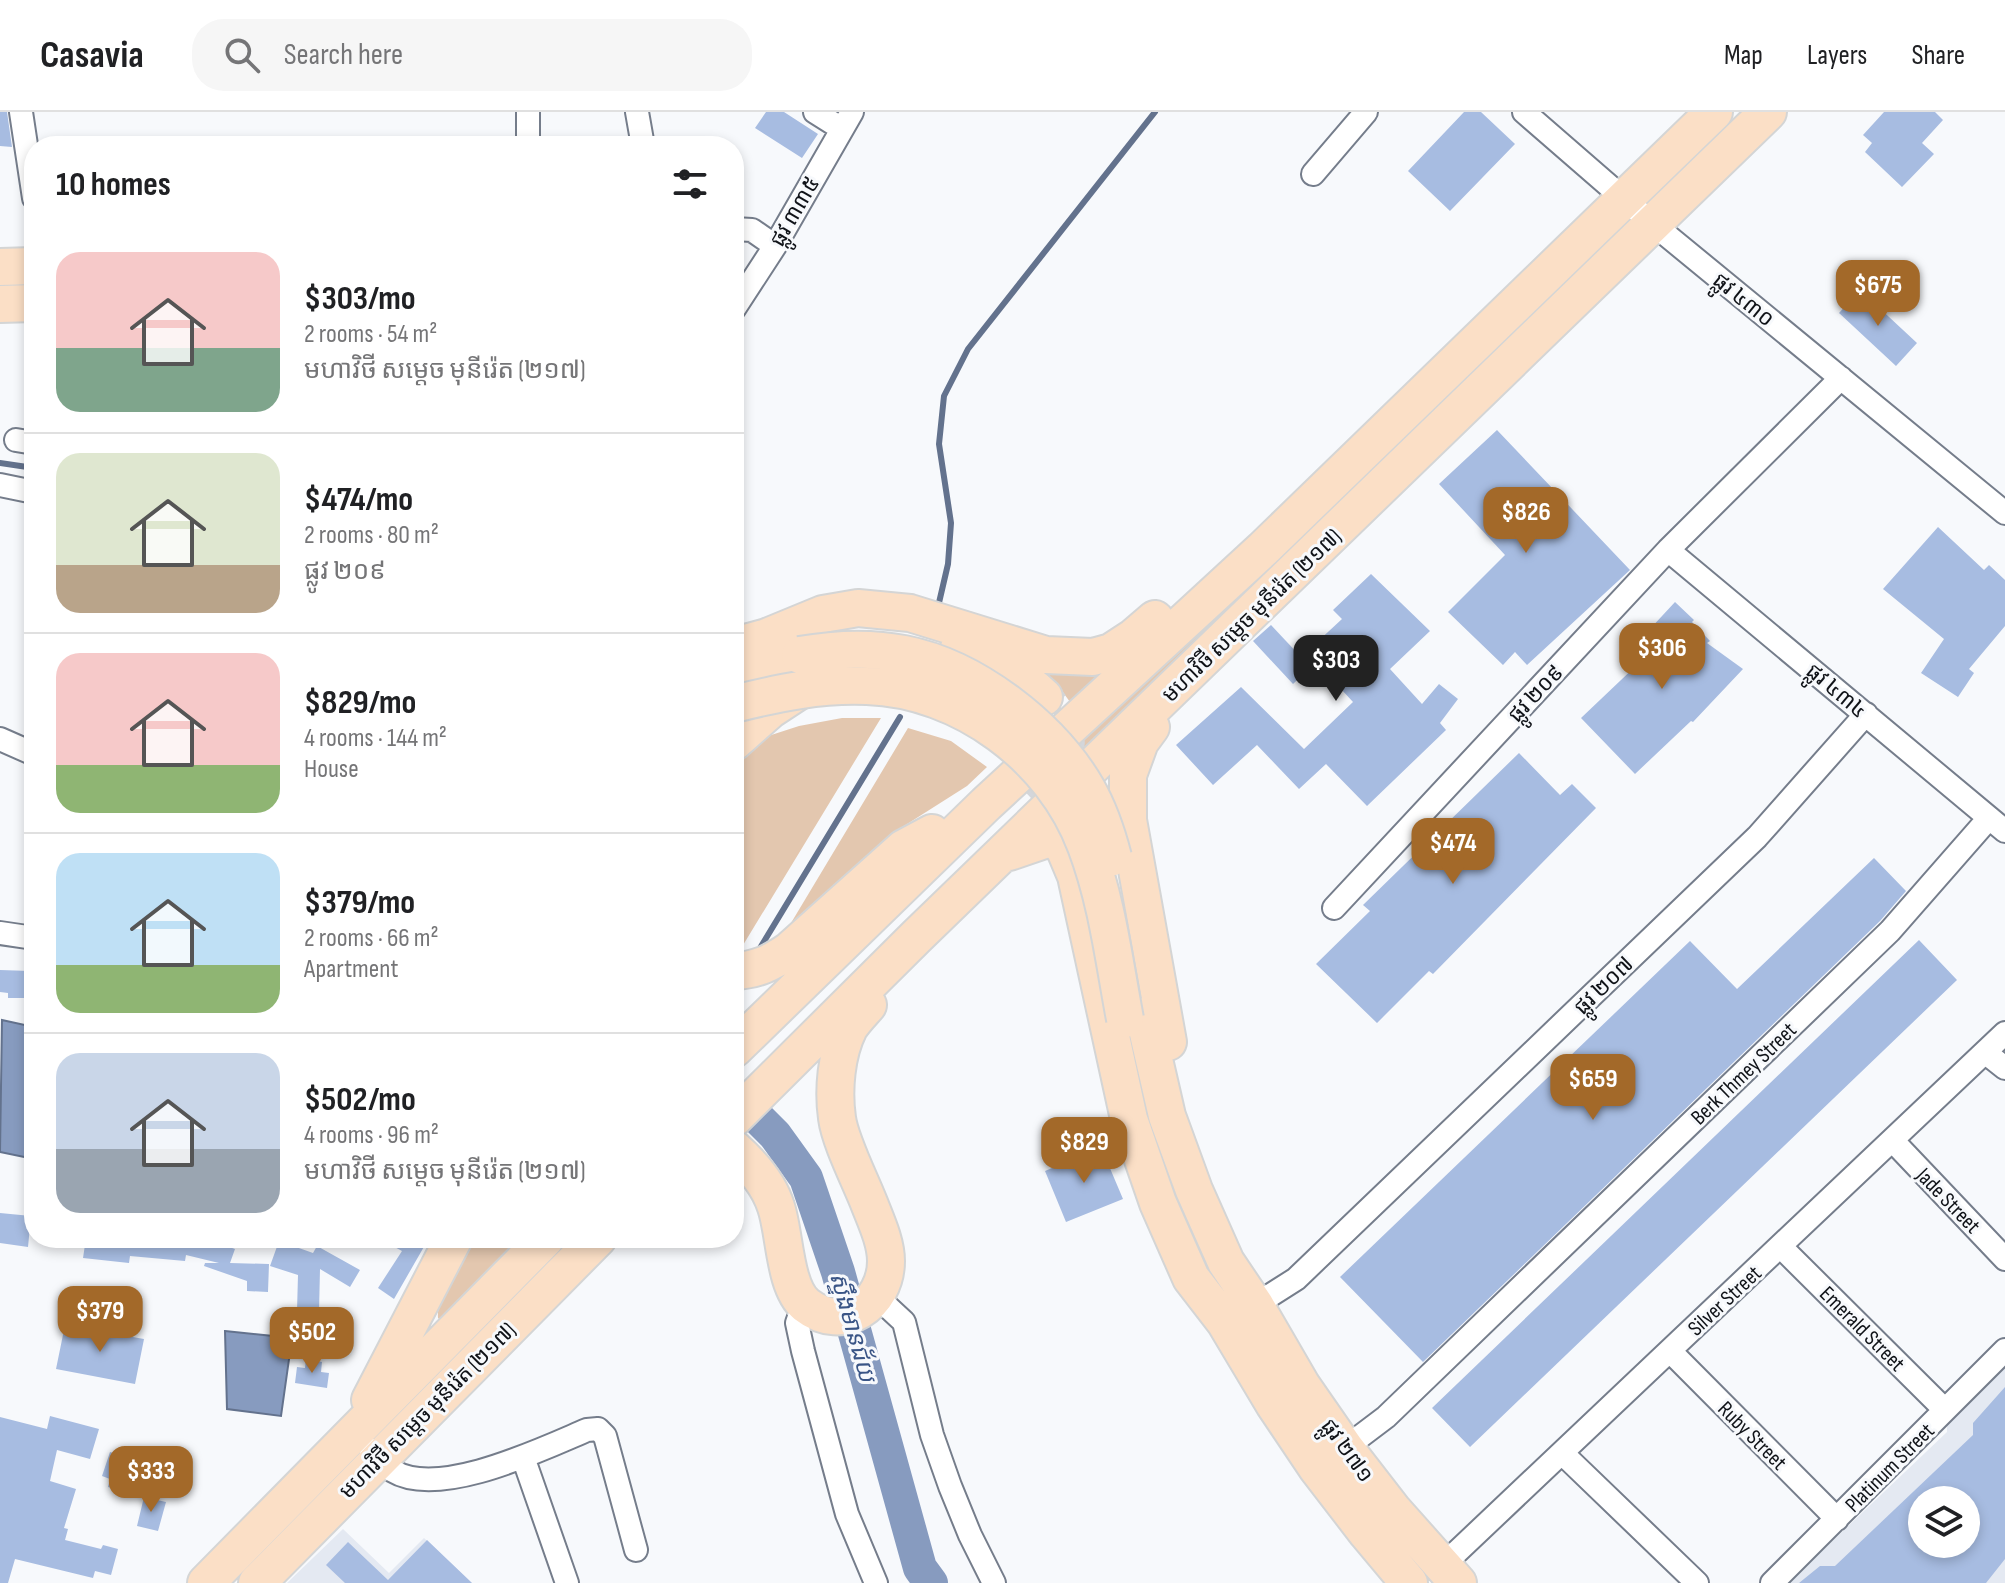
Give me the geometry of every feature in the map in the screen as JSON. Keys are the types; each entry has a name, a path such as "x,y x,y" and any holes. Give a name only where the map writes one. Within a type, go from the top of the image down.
{"main road":[{"name":"មហាវិថី សម្តេច មុនីរ៉េត (២១៧)","path":"744,1041 811,987 986,804 1263,549 1714,112"},
{"name":"មហាវិថី សម្តេច មុនីរ៉េត (២១៧)","path":"744,1101 811,987 916,937 1768,112"},
{"path":"0,267 24,266"},
{"path":"0,304 24,303"},
{"path":"744,693 775,658 823,614 858,608 883,609 938,621 1046,655 1093,657 1111,652 1134,637 1201,579 1263,549"},
{"path":"744,678 828,629 873,629 910,633 968,651 1031,684 1044,697"},
{"path":"744,733 770,710 775,658"},
{"path":"744,670 775,658 868,686 923,695 981,722 1026,756 1050,782 1085,843 1134,1017 1148,1120 1207,1270 1240,1313"},
{"path":"1170,694 1132,759 1128,775 1128,820 1161,1011 1183,1109 1241,1255 1240,1313"},
{"path":"744,1073 811,987 1031,798"},
{"path":"1004,854 1050,838 1059,842 1070,860 1084,911 1121,1088 1141,1157 1191,1278 1240,1313"},
{"path":"744,1158 754,1168 776,1207 794,1286 805,1304 816,1311 842,1315 855,1313 876,1297 885,1277 887,1258 878,1226 837,1120 835,1081 850,1026 883,988 916,937"},
{"path":"744,970 773,962 811,987"},
{"path":"353,1432 449,1248"},
{"name":"មហាវិថី សម្តេច មុនីរ៉េត (២១៧)","path":"206,1583 536,1248"},
{"name":"មហាវិថី សម្តេច មុនីរ៉េត (២១៧)","path":"257,1583 588,1248"},
{"name":"ផ្លូវ ២៧១","path":"1240,1313 1302,1386 1393,1510 1450,1575"},
{"name":"ផ្លូវ ២៧១","path":"1240,1313 1274,1404 1317,1468 1409,1583"}],"street":[{"path":"21,112 25,136"},
{"path":"528,112 528,136"},
{"path":"637,112 641,136"},
{"path":"815,112 847,121"},
{"path":"1313,174 1366,112"},
{"name":"ផ្លូវ ៤៣០","path":"1524,112 1653,224 2005,513"},
{"name":"ផ្លូវ ៣៣៥","path":"744,294 847,121"},
{"path":"744,230 752,230 775,246"},
{"name":"ផ្លូវ ២០៩","path":"1334,908 1668,550 1841,378"},
{"path":"0,486 24,490"},
{"name":"ផ្លូវ ៤៣៤","path":"1668,550 1997,824"},
{"name":"ផ្លូវ ២០៧","path":"1240,1313 1296,1279 1757,837 1866,714"},
{"path":"0,739 24,750"},
{"name":"Berk Thmey Street","path":"1345,1448 1386,1417 1997,824"},
{"path":"0,933 24,937"},
{"name":"Silver Street","path":"1450,1575 1562,1453 2005,1033"},
{"path":"1986,1053 2005,1068"},
{"name":"Jade Street","path":"1893,1141 2005,1259"},
{"name":"Emerald Street","path":"1781,1247 1945,1410"},
{"path":"876,1297 904,1322 932,1435 970,1535 994,1583"},
{"path":"805,1304 797,1323 803,1351 847,1514 876,1583"},
{"name":"Platinum Street","path":"1772,1583 2005,1350"},
{"name":"Ruby Street","path":"1670,1351 1837,1519"},
{"path":"353,1432 393,1471 413,1478 438,1479 472,1474 587,1430 598,1429 605,1436 636,1550"},
{"path":"1562,1453 1697,1583"},
{"path":"523,1457 567,1583"}],"shaded area":[{"path":"1260,578 1203,647 1080,768 1079,741 1190,631"},
{"path":"1133,654 1070,702 1044,672"},
{"path":"842,718 881,718 744,944 744,744 799,726"},
{"path":"908,728 951,741 987,767 967,786 893,833 785,933"},
{"path":"469,1248 515,1248 444,1323 438,1318 438,1307 451,1276"},
{"path":"2005,1356 2005,1583 1782,1583 1809,1551 1823,1550 1947,1432 1947,1421"},
{"path":"343,1529 389,1573 424,1538 472,1583 287,1583"}],"water":[{"path":"2,1020 24,1025 24,1157 0,1152"},
{"path":"225,1331 292,1338 281,1416 227,1409"}],"building":[{"path":"0,112 7,112 12,147 0,146"},
{"path":"766,112 784,112 818,134 802,158 755,128"},
{"path":"1464,112 1481,112 1515,144 1450,211 1408,171"},
{"path":"1884,112 1935,112 1943,120 1922,143 1934,154 1902,187 1865,152 1872,143 1863,135"},
{"path":"1860,290 1917,343 1896,366 1839,313"},
{"path":"1497,430 1630,570 1527,665 1515,652 1503,665 1448,612 1505,555 1439,484"},
{"path":"1938,527 1984,570 1989,565 2005,580 2005,626 1969,669 1974,673 1958,697 1921,673 1944,639 1883,589"},
{"path":"1371,574 1430,631 1390,669 1422,704 1439,684 1458,699 1440,723 1446,730 1367,806 1326,764 1299,789 1257,745 1213,785 1176,745 1241,687 1304,749 1353,702 1316,662 1293,684 1253,641 1271,625 1301,657 1342,619 1333,610"},
{"path":"1675,602 1694,620 1692,622 1710,641 1707,643 1743,669 1693,722 1635,774 1581,718 1661,642 1649,630"},
{"path":"1519,753 1560,795 1572,784 1596,808 1433,974 1429,971 1377,1023 1316,964 1370,911 1363,905"},
{"path":"1874,858 1906,891 1880,921 1423,1362 1340,1277 1690,941 1737,989"},
{"path":"1919,940 1957,980 1470,1447 1432,1408"},
{"path":"0,970 24,971 24,998 8,998 8,993 0,992"},
{"path":"1101,1147 1123,1199 1066,1222 1045,1171"},
{"path":"0,1213 24,1215 24,1246 0,1243"},
{"path":"84,1248 232,1248 235,1249 230,1263 269,1264 268,1292 247,1291 247,1281 204,1266 205,1263 219,1263 186,1255 185,1261 130,1256 129,1263 83,1258"},
{"path":"276,1248 299,1248 313,1253 316,1248 321,1248 360,1270 350,1287 320,1269 319,1312 297,1311 298,1275 270,1266"},
{"path":"396,1248 423,1248 394,1299 378,1288 402,1251"},
{"path":"65,1325 144,1339 135,1384 56,1369"},
{"path":"306,1359 322,1362 321,1372 329,1373 327,1388 295,1383 297,1367 305,1368"},
{"path":"2005,1387 2005,1559 1986,1583 1799,1583 1820,1566 1835,1566 1908,1497 1908,1558 1980,1558 1980,1486 1919,1486 1973,1435 1973,1423"},
{"path":"50,1416 99,1429 90,1459 57,1450 50,1481 76,1489 64,1528 68,1529 65,1540 101,1549 103,1545 118,1549 111,1575 95,1571 93,1578 15,1559 8,1583 0,1583 0,1417 47,1429"},
{"path":"110,1452 142,1462 132,1494 108,1487 110,1479 102,1476"},
{"path":"144,1497 166,1502 158,1531 137,1526"},
{"path":"427,1540 472,1583 345,1583 326,1565 348,1542 388,1580"}],"waterway":[{"path":"938,607 948,564 951,523 939,444 944,396 968,349 1155,112"},
{"name":"ស្ទឹងមានជ័យ","path":"0,463 24,467"},
{"path":"757,953 900,717"},
{"name":"ស្ទឹងមានជ័យ","path":"744,1104 775,1135 806,1178 838,1272 920,1568 931,1583"}],"tunnel":[{"path":"1031,798 1054,773 1066,750 1067,738 1063,726 1044,697"}]}
